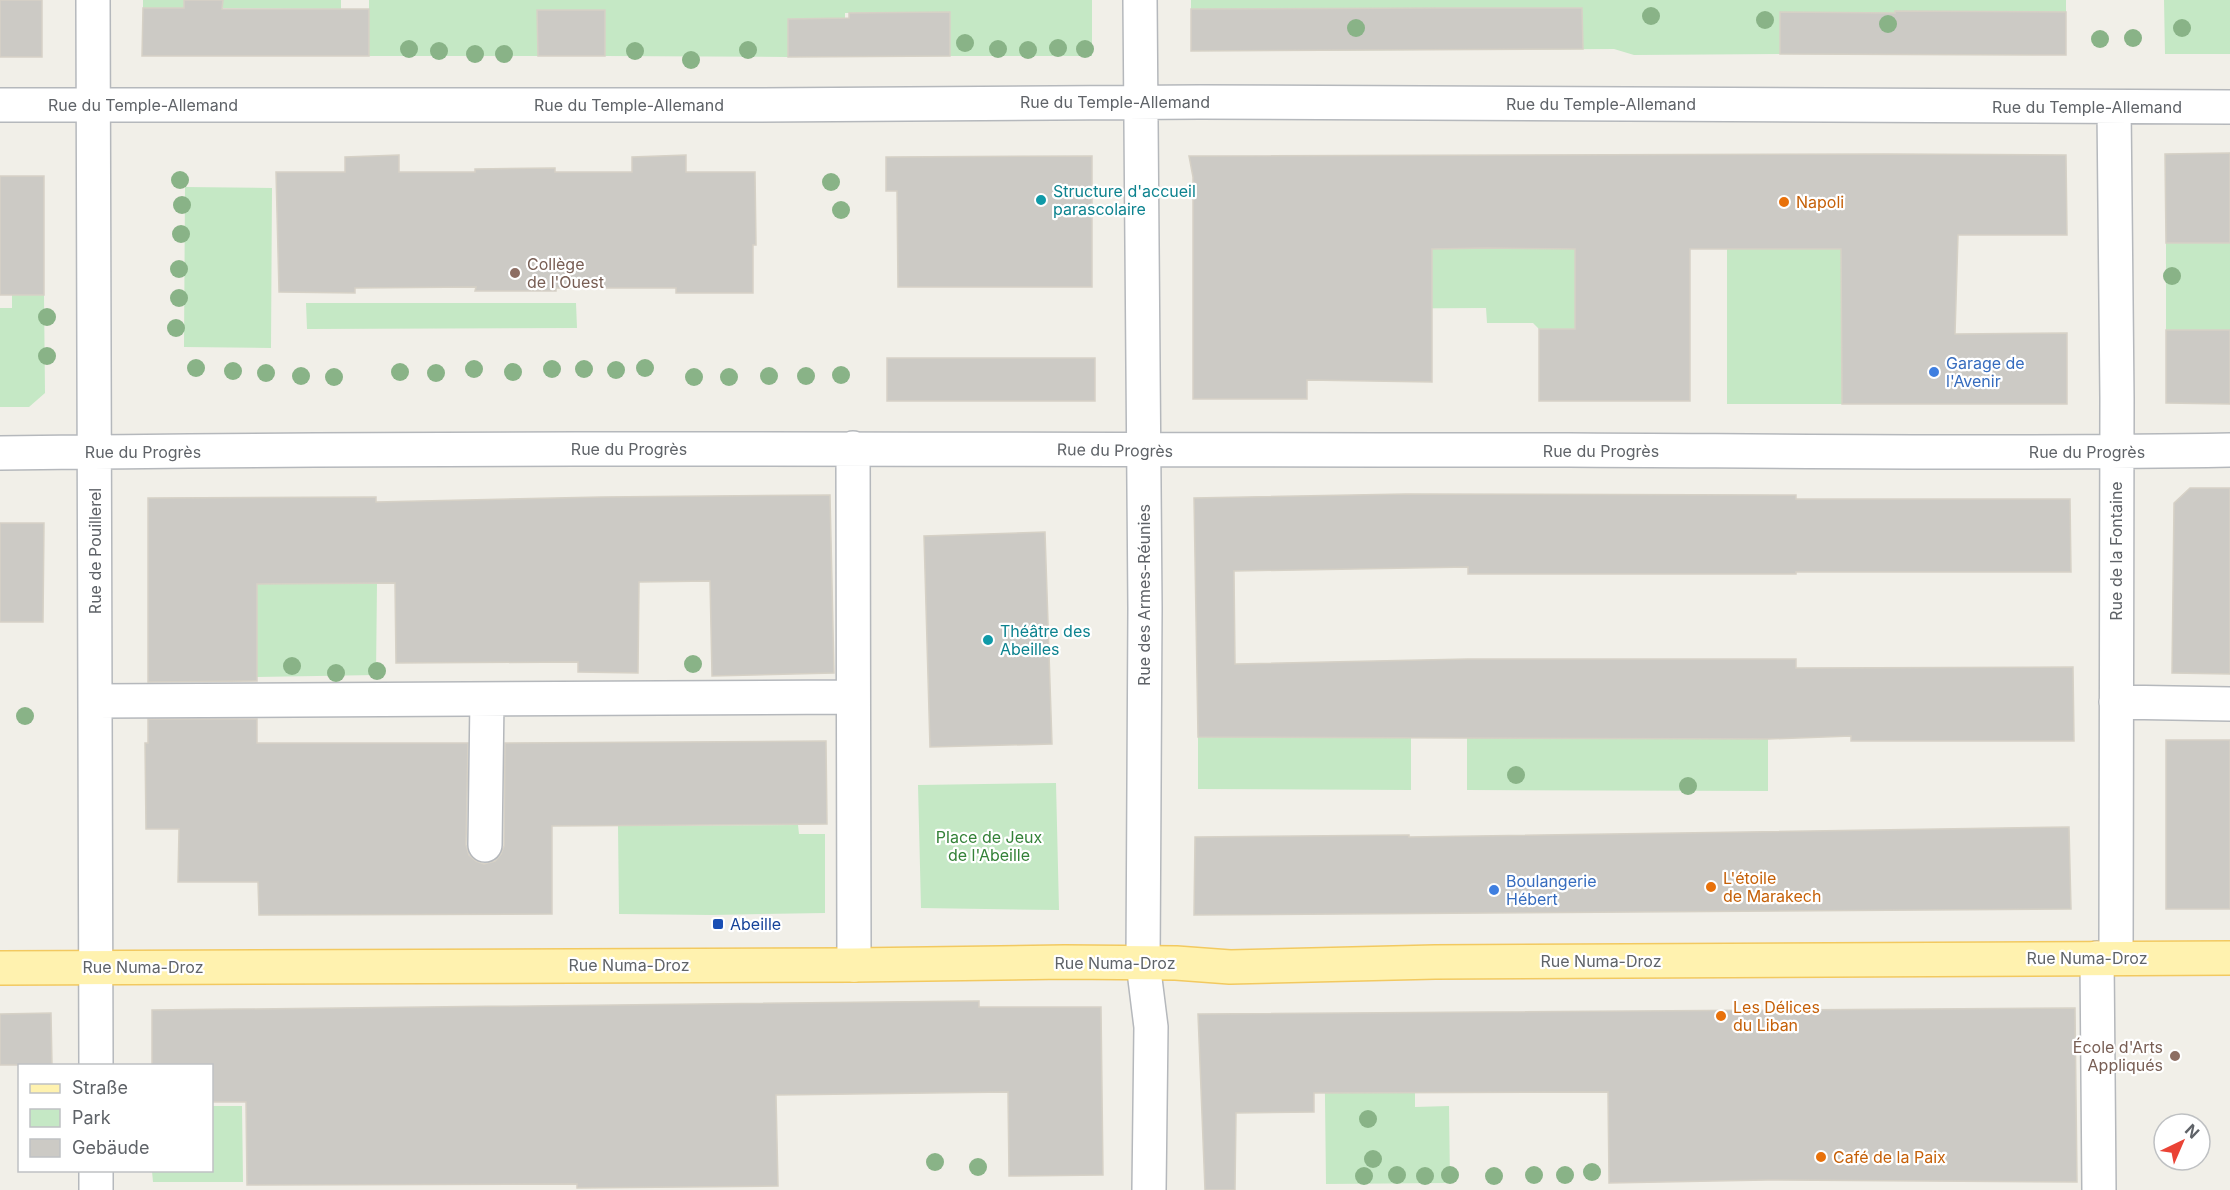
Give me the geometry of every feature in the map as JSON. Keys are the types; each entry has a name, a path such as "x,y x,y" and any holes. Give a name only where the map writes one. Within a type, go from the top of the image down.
{"main road":[{"name":"Rue Numa-Droz","path":"0,968 1143,963 1230,967 1435,962 2230,958"}],"street":[{"name":"Rue de Pouillerel","path":"93,0 96,1064"},
{"name":"Rue des Armes-Réunies","path":"1140,0 1143,963 1151,1027 1149,1190"},
{"name":"Rue du Temple-Allemand","path":"0,105 762,105 1140,102 2230,107"},
{"name":"Rue de la Fontaine","path":"2099,1190 2116,702 2114,107"},
{"name":"Rue du Progrès","path":"0,453 853,448 2116,452 2230,450"},
{"path":"853,448 854,965"},
{"path":"95,701 853,697"},
{"path":"484,844 487,699"},
{"path":"2116,702 2230,704"},
{"path":"96,1172 96,1190"}],"green space":[{"path":"143,0 184,0 184,8 143,8"},
{"path":"223,0 341,0 341,9 223,8"},
{"path":"369,0 1092,0 1092,56 950,56 949,12 845,13 845,18 788,19 788,57 605,56 604,10 538,10 538,56 369,56"},
{"path":"1191,0 2066,0 2066,12 1896,11 1895,55 1842,55 1842,13 1780,12 1780,54 1634,55 1614,49 1191,51"},
{"path":"2164,0 2230,0 2230,54 2165,54"},
{"path":"185,187 272,188 271,348 184,347"},
{"path":"2166,243 2230,243 2230,330 2166,330"},
{"path":"1397,249 1575,249 1575,329 1539,329 1533,323 1487,323 1486,308 1307,309"},
{"path":"1727,249 1841,249 1842,404 1727,404"},
{"path":"12,295 44,295 45,393 29,407 0,407 0,308 12,308"},
{"path":"306,303 576,303 577,328 307,329"},
{"path":"377,583 376,675 257,677 257,635 148,634 148,585"},
{"path":"1198,737 1411,737 1411,790 1198,789"},
{"path":"1467,737 1768,739 1768,791 1467,790"},
{"name":"Place de Jeux de l'Abeille","path":"1056,783 1059,910 921,908 918,785"},
{"path":"798,825 799,834 825,834 825,913 619,914 618,826"},
{"path":"1324,1013 1360,1014 1415,1093 1415,1107 1449,1106 1450,1183 1326,1184"},
{"path":"213,1106 242,1106 243,1182 153,1182 152,1172 213,1172"}],"building":[{"path":"0,0 42,0 42,57 0,57"},
{"path":"184,0 223,0 222,9 369,9 369,56 142,56 143,8 184,8"},
{"path":"1582,8 1583,49 1191,51 1191,9"},
{"path":"537,10 605,10 605,56 538,56"},
{"path":"1895,11 2066,12 2066,55 1780,54 1780,12 1895,13"},
{"path":"950,12 950,56 788,57 788,19 849,18 849,13"},
{"path":"2230,153 2230,243 2166,243 2165,154"},
{"path":"399,155 399,172 475,172 475,169 555,168 555,172 632,172 632,157 686,155 686,172 755,172 756,245 753,245 753,293 676,293 676,288 475,291 476,287 355,288 355,293 279,292 276,172 345,172 345,157"},
{"path":"2066,155 2067,235 1958,235 1955,334 2067,333 2067,404 1842,404 1841,249 1690,249 1690,401 1539,401 1539,329 1575,329 1575,249 1486,248 1432,249 1432,382 1307,380 1307,399 1193,399 1193,177 1189,156"},
{"name":"Structure d'accueil parascolaire","path":"1092,156 1092,287 898,287 897,191 886,191 886,157"},
{"path":"0,176 44,176 44,295 0,295"},
{"path":"2166,330 2230,330 2230,404 2166,403"},
{"path":"887,358 1095,358 1095,401 887,401"},
{"path":"2190,488 2230,488 2230,674 2172,673 2174,503"},
{"path":"1406,494 1796,495 1796,499 2070,499 2071,572 1468,574 1468,567 1234,571 1235,664 1468,659 1796,659 1796,668 2073,667 2074,741 1851,741 1851,736 1768,739 1198,737 1194,498"},
{"path":"830,495 834,673 712,676 710,581 639,582 638,673 578,672 578,662 396,663 395,583 257,584 257,681 148,682 148,498 376,497 376,502"},
{"path":"0,523 44,523 43,622 0,622"},
{"name":"Théâtre des Abeilles","path":"1045,532 1052,744 930,747 924,536"},
{"path":"148,719 257,719 257,743 468,743 466,845 469,855 484,864 495,861 504,846 505,743 826,741 827,824 552,826 552,914 259,915 258,882 178,882 179,829 146,829 145,743 148,743"},
{"path":"2166,740 2230,740 2230,909 2166,909"},
{"path":"2069,827 2071,909 1194,915 1195,837 1409,835 1409,837"},
{"path":"979,1001 979,1007 1101,1007 1103,1175 1009,1176 1008,1092 776,1095 778,1186 577,1188 577,1184 247,1185 246,1102 213,1102 213,1064 152,1064 152,1010"},
{"path":"2075,1008 2077,1182 1767,1180 1609,1183 1608,1092 1314,1093 1314,1112 1236,1113 1235,1190 1205,1190 1198,1014"},
{"path":"51,1013 52,1064 0,1065 0,1014"}],"place":[{"name":"Structure d'accueil parascolaire","path":"1041,200"},
{"name":"Napoli","path":"1784,202"},
{"name":"Collège de l'Ouest","path":"515,273"},
{"name":"Garage de l'Avenir","path":"1934,372"},
{"name":"Théâtre des Abeilles","path":"988,640"},
{"name":"L'étoile de Marakech","path":"1711,887"},
{"name":"Boulangerie Hébert","path":"1494,890"},
{"name":"Abeille","path":"718,924"},
{"name":"Les Délices du Liban","path":"1721,1016"},
{"name":"École d'Arts Appliqués","path":"2175,1056"},
{"name":"Café de la Paix","path":"1821,1157"}]}
